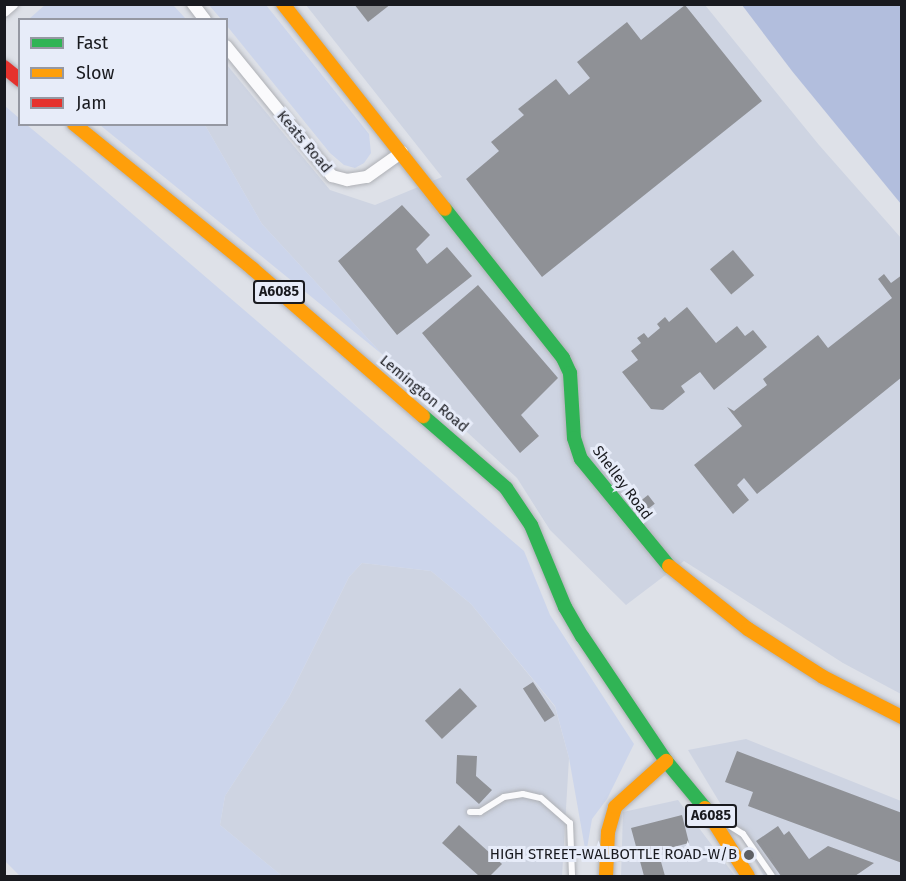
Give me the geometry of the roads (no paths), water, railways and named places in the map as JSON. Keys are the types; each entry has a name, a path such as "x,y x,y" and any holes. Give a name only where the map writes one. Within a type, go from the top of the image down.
{"street":[{"path":"4,11 12,4"},
{"path":"193,4 204,18"},
{"name":"Shelley Road","path":"283,4 563,358 570,373 574,438 581,459 641,536 668,565 748,629 823,677 902,717"},
{"name":"Keats Road","path":"228,48 332,176 347,180 367,177 402,152"},
{"path":"4,67 18,78"},
{"name":"Lemington Road","path":"76,126 253,269 506,488 531,525 565,607 666,761"},
{"path":"606,876 608,831 615,807 666,761"},
{"name":"A6085","path":"666,761 709,812 748,876"}],"lane":[{"path":"470,812 480,812 504,797 523,794 541,798 570,823 572,876"},
{"path":"709,812 743,834 772,876"}],"place":[{"name":"HIGH STREET-WALBOTTLE ROAD-W/B","path":"749,855"}]}
